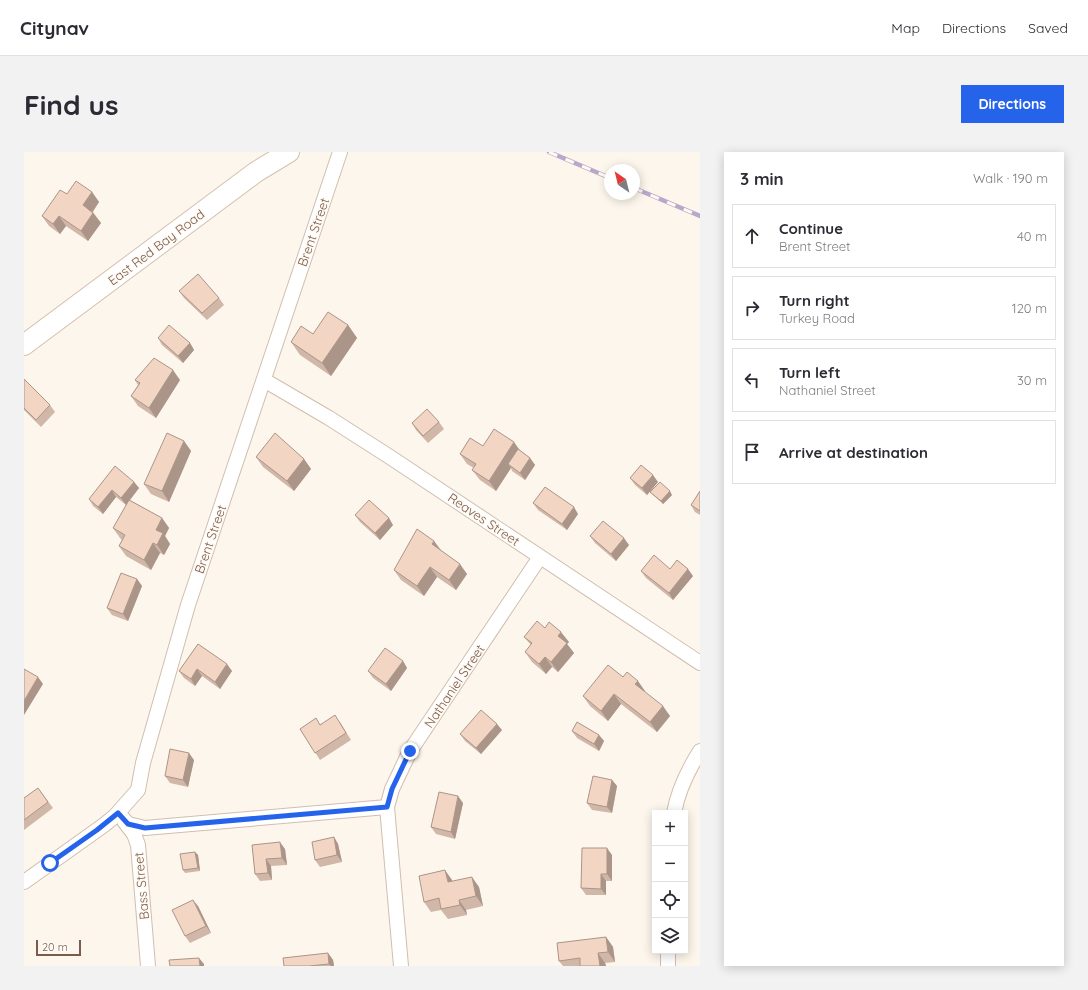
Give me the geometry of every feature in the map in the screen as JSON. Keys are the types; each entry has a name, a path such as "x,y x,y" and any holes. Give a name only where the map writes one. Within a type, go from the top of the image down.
{"street":[{"name":"East Red Bay Road","path":"24,345 256,172 289,152"},
{"name":"Brent Street","path":"24,882 97,830 118,813 138,790 143,763 188,605 340,152"},
{"name":"Reaves Street","path":"264,380 329,418 390,457 700,663"},
{"name":"Nathaniel Street","path":"401,966 387,807 392,789 410,751 540,557"},
{"path":"675,810 677,798 693,761 700,751"},
{"path":"118,813 128,824 145,828 387,807"},
{"name":"Bass Street","path":"118,813 134,834 138,845 148,966"},
{"path":"668,954 668,966"}],"building":[{"path":"76,181 92,192 83,205 93,213 81,231 59,216 53,224 42,216 60,190 67,194"},
{"path":"198,274 219,298 202,313 179,291"},
{"path":"328,312 348,325 322,363 291,342 301,326 313,334"},
{"path":"169,325 190,343 178,356 158,338"},
{"path":"154,358 173,370 149,408 131,396 140,383 135,380"},
{"path":"24,379 50,405 36,420 24,408"},
{"path":"427,409 439,422 423,436 412,423"},
{"path":"494,429 514,442 489,481 472,470 476,464 460,454 470,438 483,446"},
{"path":"167,433 184,441 162,491 144,484"},
{"path":"275,433 304,459 287,481 256,457"},
{"path":"518,449 530,458 520,473 508,464"},
{"path":"641,465 653,475 642,488 630,478"},
{"path":"115,466 134,482 121,498 112,490 98,507 89,499"},
{"path":"660,482 670,491 661,501 650,492"},
{"path":"545,487 574,507 562,524 533,503"},
{"path":"700,491 700,511 691,505"},
{"path":"129,500 162,518 156,530 163,533 157,545 153,543 144,560 119,546 125,535 113,528"},
{"path":"369,500 389,518 375,533 355,515"},
{"path":"603,521 624,538 611,554 590,536"},
{"path":"417,529 434,541 432,544 460,564 449,580 430,567 417,586 394,570"},
{"path":"654,555 670,569 677,560 688,569 669,593 641,571"},
{"path":"121,573 137,579 123,614 107,608"},
{"path":"537,621 545,628 549,622 561,632 558,636 567,643 551,662 545,657 539,664 525,652 532,643 524,637"},
{"path":"198,644 227,664 215,682 197,669 191,679 179,671"},
{"path":"385,648 403,661 386,684 368,671"},
{"path":"608,665 623,677 627,672 638,681 635,684 663,706 650,722 614,694 601,711 583,696"},
{"path":"24,669 38,677 24,701"},
{"path":"481,710 497,724 476,748 460,734"},
{"path":"335,715 346,733 315,753 300,729 316,718 320,725"},
{"path":"577,722 599,735 594,744 572,731"},
{"path":"170,749 189,753 183,780 165,776"},
{"path":"593,776 612,780 607,807 587,803"},
{"path":"38,788 48,802 24,820 24,798"},
{"path":"439,792 458,796 451,832 431,827"},
{"path":"334,837 337,855 315,860 312,842"},
{"path":"280,842 282,858 266,859 268,873 255,874 252,845"},
{"path":"582,848 607,848 607,874 601,874 601,889 581,888"},
{"path":"195,852 198,868 183,870 180,854"},
{"path":"445,870 448,882 472,877 476,896 459,900 460,905 441,909 439,898 424,902 419,876"},
{"path":"193,900 206,926 185,936 172,910"},
{"path":"606,937 608,952 598,953 600,966 580,966 580,958 559,961 557,943"},
{"path":"328,953 329,964 284,966 283,958"},
{"path":"199,958 200,966 170,966 169,960"}],"railway":[{"path":"549,152 604,175"},
{"path":"640,191 700,216"}],"route":[{"path":"50,863 97,830 118,813 128,824 145,828 387,807 396,778 410,751"}]}
